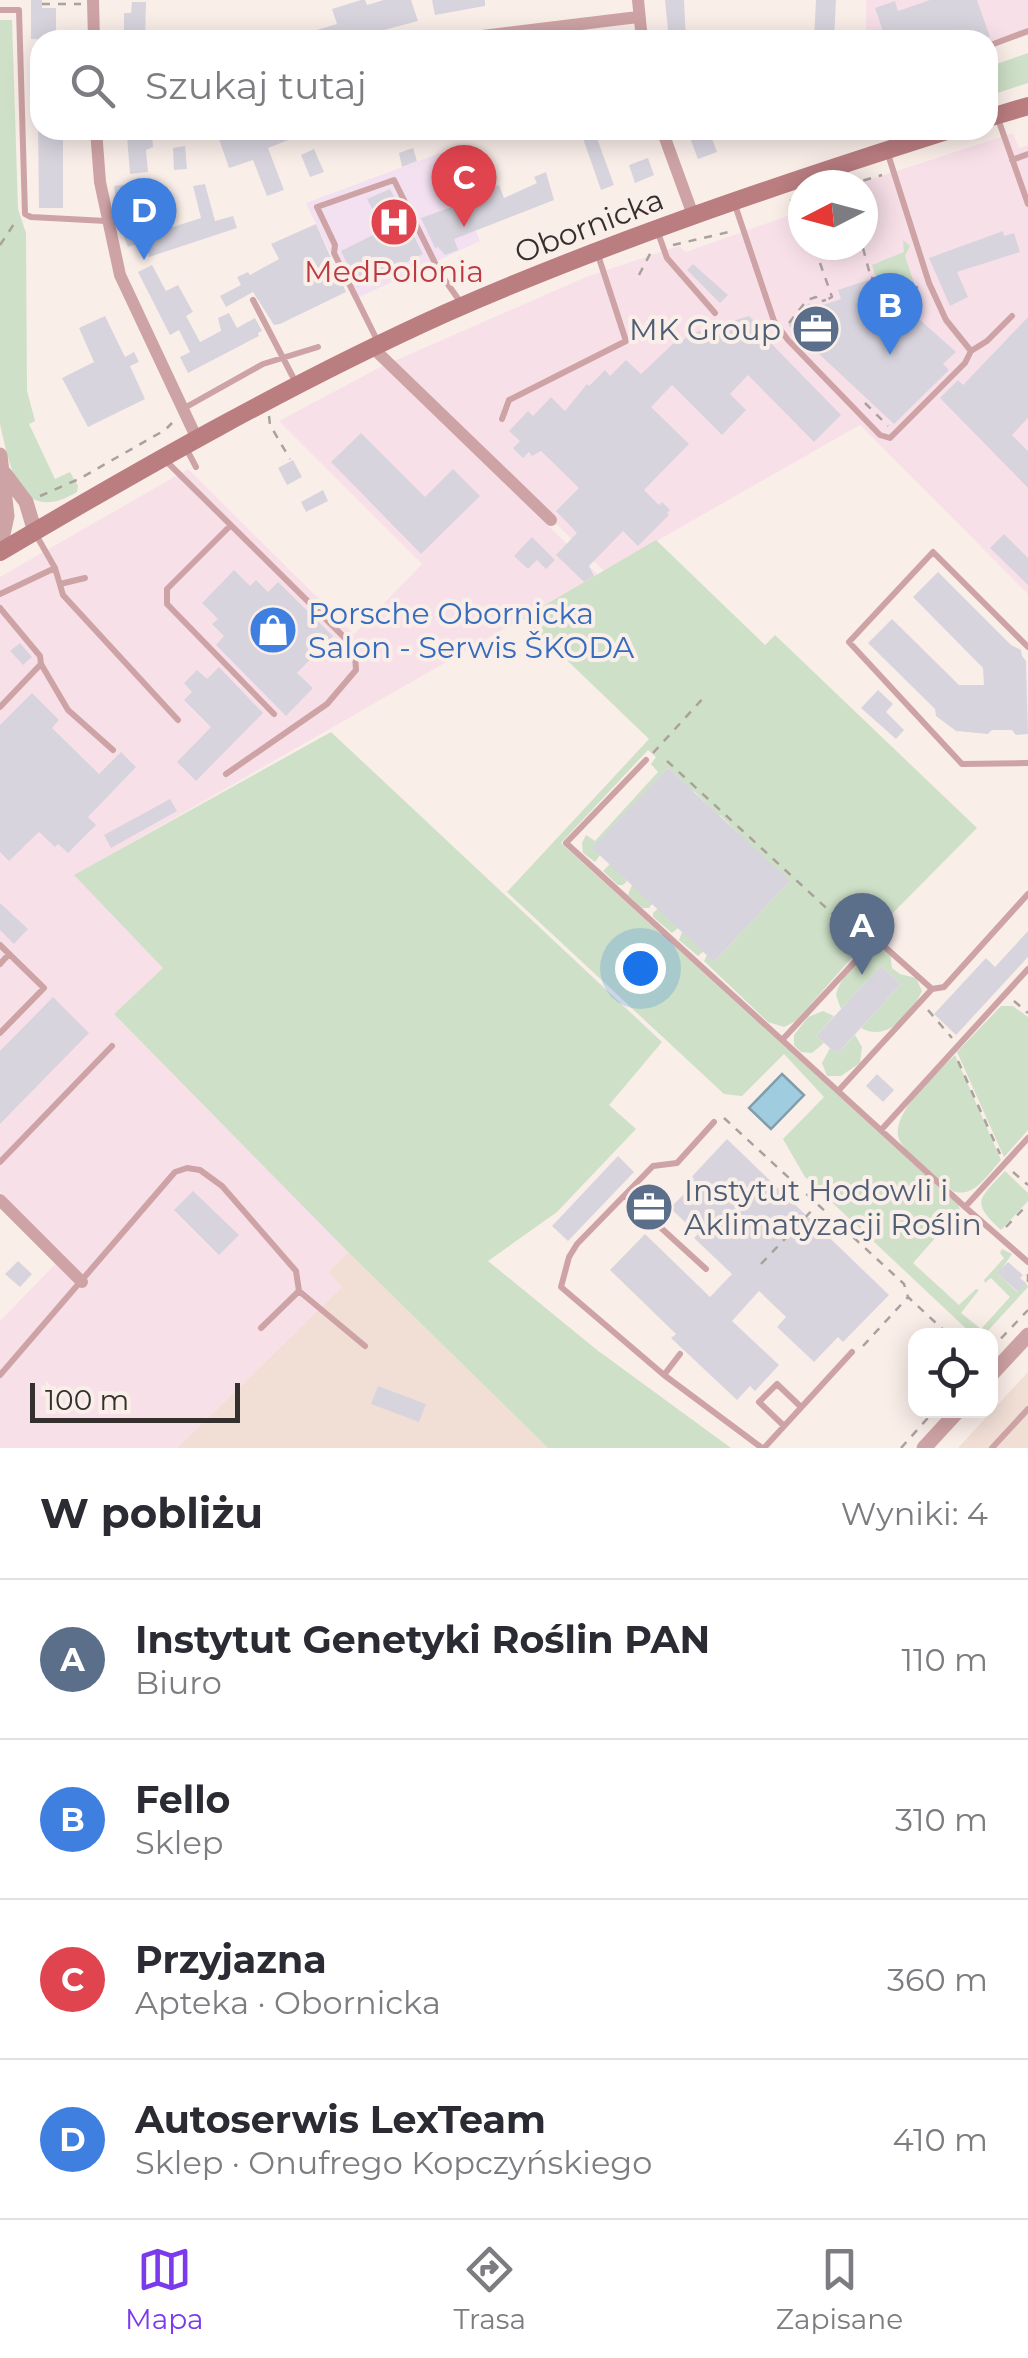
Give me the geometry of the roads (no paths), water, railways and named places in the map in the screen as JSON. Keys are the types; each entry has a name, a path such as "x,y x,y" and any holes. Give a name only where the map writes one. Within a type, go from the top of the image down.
{"main road":[{"path":"998,115 1028,106"},
{"name":"Obornicka","path":"0,550 376,346 597,251 894,142"}],"street":[{"path":"638,0 640,30"},
{"path":"93,2 94,30"},
{"path":"528,30 638,16"},
{"path":"97,140 108,221 126,288 186,408 192,444"},
{"path":"666,140 692,215"},
{"path":"376,346 551,520"},
{"path":"2,463 39,509 66,514"},
{"path":"0,550 7,516 2,463"},
{"path":"30,500 35,532"},
{"path":"7,516 35,532"},
{"path":"0,1200 82,1282"},
{"path":"998,1367 1028,1335"},
{"path":"924,1448 952,1418"}],"lane":[{"path":"0,10 19,10 25,214 108,221"},
{"path":"998,42 1028,31"},
{"path":"998,130 1028,204"},
{"path":"894,142 929,283 946,320 971,351"},
{"path":"1012,160 1028,154"},
{"path":"376,346 317,207 394,180 440,273 464,306"},
{"path":"734,200 788,340 880,435 890,438 971,351 1012,316"},
{"path":"656,228 667,258 715,312"},
{"path":"502,419 509,400 626,341 597,251"},
{"path":"252,300 298,386"},
{"path":"186,408 263,364 318,347"},
{"path":"192,444 196,467"},
{"path":"164,460 350,643 355,654 356,670 327,704 226,774"},
{"path":"230,526 167,589 167,604 274,714"},
{"path":"35,532 63,595 178,720"},
{"path":"1028,647 932,552 849,642 962,764 1028,763"},
{"path":"0,594 54,568"},
{"path":"60,584 85,578"},
{"path":"0,608 40,656 68,710 113,750"},
{"path":"0,707 42,664"},
{"path":"646,760 566,844 1028,1262"},
{"path":"839,1090 932,989 944,988 1028,894"},
{"path":"783,1040 876,939 932,989"},
{"path":"0,945 44,988 0,1033"},
{"path":"0,964 9,954"},
{"path":"882,1129 1028,968"},
{"path":"0,1162 112,1046"},
{"path":"714,1122 676,1163 653,1166 578,1244 569,1256 561,1287 664,1375 763,1448 852,1352"},
{"path":"965,1206 1028,1138"},
{"path":"0,1375 176,1172 186,1168 200,1170 222,1186 296,1271 299,1290 365,1346"},
{"path":"625,1195 706,1269"},
{"path":"261,1328 299,1290"},
{"path":"664,1375 680,1354"},
{"path":"783,1425 759,1402 777,1384 801,1407"},
{"path":"992,1448 1028,1409"}],"water":[{"path":"782,1074 804,1095 771,1129 749,1108"}],"place":[{"name":"MedPolonia","path":"394,222"},
{"name":"Przyjazna","path":"464,227"},
{"name":"Autoserwis LexTeam","path":"144,260"},
{"name":"MK Group","path":"816,329"},
{"name":"Fello","path":"890,355"},
{"name":"Porsche Obornicka Salon - Serwis ŠKODA","path":"273,630"},
{"name":"Instytut Genetyki Roślin PAN","path":"862,975"},
{"name":"Instytut Hodowli i Aklimatyzacji Roślin","path":"649,1207"}]}
